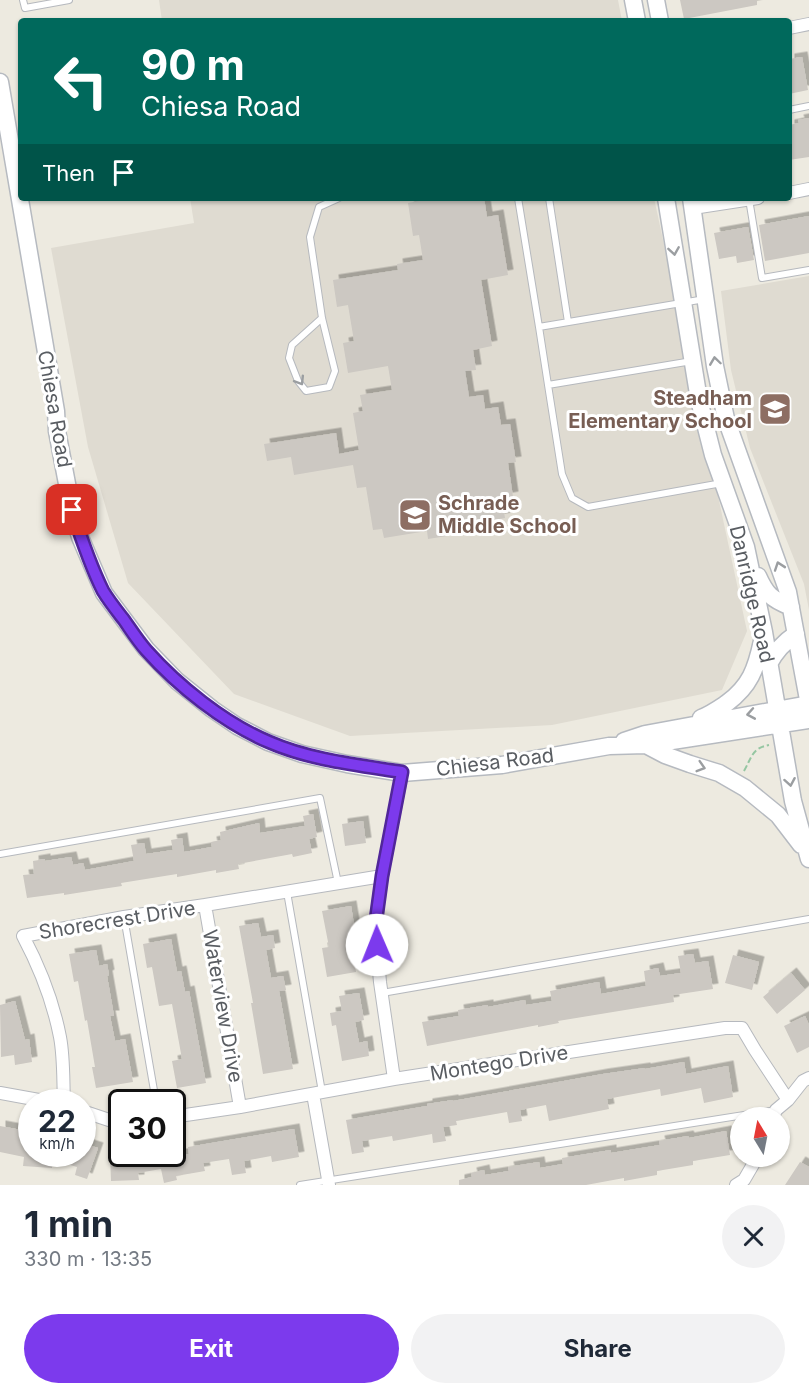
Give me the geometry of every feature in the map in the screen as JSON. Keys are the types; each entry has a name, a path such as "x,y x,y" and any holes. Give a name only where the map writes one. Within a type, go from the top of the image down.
{"main road":[{"path":"633,0 636,18"},
{"path":"656,0 659,18"},
{"name":"Chiesa Road","path":"0,82 18,188"},
{"name":"Chiesa Road","path":"20,201 54,400 57,431 72,510 80,537 104,593 146,649 177,681 237,726 268,742 302,754 347,764 402,772 502,765 609,747 646,745 779,717 809,705"},
{"name":"Danridge Road","path":"666,201 699,400 713,455 746,547 779,717"},
{"name":"Danridge Road","path":"692,203 715,366 726,419 784,580 809,705"},
{"path":"746,547 765,592 780,603 791,606"},
{"path":"670,729 712,714 738,695 749,682 757,664 764,632"},
{"path":"769,664 784,642 796,634"},
{"path":"779,717 793,801 807,854"},
{"name":"Chiesa Road","path":"609,747 645,734 670,729 779,717 809,720"},
{"path":"646,745 665,755 719,773 745,788 778,815 807,854"}],"street":[{"path":"792,27 809,24"},
{"path":"792,192 809,189"},
{"path":"692,203 722,201"},
{"path":"394,1079 375,927 382,876 402,772"},
{"name":"Shorecrest Drive","path":"63,1089 60,1039 51,1002 38,964 23,936 124,917 382,876"},
{"name":"Waterview Drive","path":"206,905 240,1107"},
{"name":"Montego Drive","path":"186,1115 318,1094 394,1079 725,1028 742,1028 788,1100"},
{"path":"782,1107 803,1081 809,1078"},
{"path":"0,1094 18,1097"},
{"path":"318,1094 328,1183"},
{"path":"735,1185 744,1180 752,1167"}],"lane":[{"path":"23,0 25,8 69,0"},
{"path":"792,109 809,106"},
{"path":"322,318 292,345 289,358 298,381 306,391 329,387 335,371 322,318 309,237 319,207 332,201"},
{"path":"518,201 562,474 572,498 588,507 722,483"},
{"path":"549,201 568,322"},
{"path":"753,201 762,278 809,270"},
{"path":"539,327 705,298"},
{"path":"548,386 692,361"},
{"path":"0,854 320,798 338,883"},
{"path":"286,892 318,1094"},
{"path":"124,917 154,1089"},
{"path":"382,993 809,919"},
{"path":"300,1185 328,1183 730,1121"}],"path":[{"path":"741,776 755,750 774,744"}],"shaded area":[{"path":"159,0 618,0 621,18 162,18"},
{"name":"Schrade Middle School","path":"190,201 655,201 747,631 722,690 552,725 350,736 234,694 128,583 88,447 51,248 194,223"},
{"name":"Steadham Elementary School","path":"809,276 809,610 804,584 750,448 731,370 721,291"}],"building":[{"path":"680,0 757,0 757,5 684,18"},
{"path":"802,57 808,90 792,93 792,59"},
{"path":"809,118 809,157 792,160 792,124 799,123 798,120"},
{"path":"484,201 487,217 498,215 508,275 481,280 492,346 473,350 476,370 465,371 469,397 483,395 485,409 498,407 501,425 510,424 516,462 508,463 513,497 502,499 505,518 464,525 466,533 428,539 427,531 384,538 382,529 373,530 366,487 357,488 353,465 294,475 291,457 267,461 264,444 336,433 339,454 359,450 353,413 363,411 360,395 392,390 388,366 348,373 343,343 354,341 348,305 337,307 333,280 398,270 397,264 423,260 419,235 413,236 408,203"},
{"path":"809,216 809,253 765,261 759,225"},
{"path":"748,227 754,260 737,263 736,256 719,259 714,233"},
{"path":"313,814 317,837 309,839 312,853 293,857 292,854 238,864 239,869 216,873 216,870 177,877 177,874 121,883 122,886 27,898 23,875 34,874 33,861 71,857 73,865 83,863 85,870 134,861 131,845 144,843 146,854 173,850 171,840 182,838 184,852 212,847 211,842 221,840 220,832 259,823 260,833 305,826 303,816"},
{"path":"363,821 366,843 345,846 342,824"},
{"path":"351,906 355,931 349,932 356,972 327,977 322,948 329,947 322,911"},
{"path":"258,923 261,937 273,935 275,948 266,950 271,978 283,976 286,990 279,991 293,1069 263,1074 239,926"},
{"path":"171,939 177,972 181,971 185,992 189,991 206,1083 177,1088 172,1061 182,1059 172,1004 159,1006 152,967 147,968 143,944"},
{"path":"96,950 99,966 107,964 114,1016 110,1016 115,1041 125,1039 133,1082 96,1088 87,1020 85,1021 78,981 74,982 69,954"},
{"path":"693,954 695,963 708,961 713,989 673,995 674,1002 427,1046 422,1022 459,1016 458,1010 488,1005 488,1007 525,1000 526,1005 552,1001 550,991 599,982 601,994 646,986 644,971 658,968 660,976 681,973 678,956"},
{"path":"733,955 759,962 752,990 725,983"},
{"path":"791,973 805,990 777,1014 763,997"},
{"path":"359,993 364,1020 355,1022 359,1043 367,1041 369,1056 342,1061 336,1025 332,1026 330,1013 342,1011 339,996"},
{"path":"15,1001 25,1040 29,1039 32,1062 15,1065 14,1055 1,1057 0,1005"},
{"path":"805,1016 809,1025 809,1047 797,1053 784,1026"},
{"path":"684,1062 686,1074 728,1066 733,1097 704,1103 701,1088 661,1096 660,1089 607,1099 609,1109 549,1121 546,1105 520,1110 522,1121 509,1123 507,1112 456,1121 457,1125 443,1127 446,1141 433,1143 432,1134 393,1141 392,1136 362,1141 364,1152 352,1154 346,1120 427,1106 427,1104"},
{"path":"0,1126 18,1129 18,1156 0,1152"},
{"path":"294,1129 299,1157 272,1162 271,1156 244,1161 246,1173 232,1175 229,1159 203,1163 205,1171 176,1176 177,1180 164,1183 161,1169 138,1173 139,1180 111,1181 110,1167 186,1167 188,1147"},
{"path":"726,1131 730,1155 693,1161 693,1165 657,1171 657,1175 624,1181 624,1178 586,1185 459,1185 459,1180 472,1177 471,1173 484,1170 485,1175 509,1171 508,1167 539,1162 540,1168 563,1164 562,1158 611,1150 611,1153 660,1145 659,1141 688,1136 689,1138"},
{"path":"800,1162 809,1167 809,1185 785,1185"},
{"path":"77,1167 91,1167 87,1179 75,1175"}],"place":[{"name":"Steadham Elementary School","path":"775,409"},
{"name":"Schrade Middle School","path":"415,515"}],"route":[{"path":"72,510 80,537 104,593 146,649 177,681 212,709 237,726 268,742 302,754 347,764 402,772 382,876 375,927 377,945"}]}
